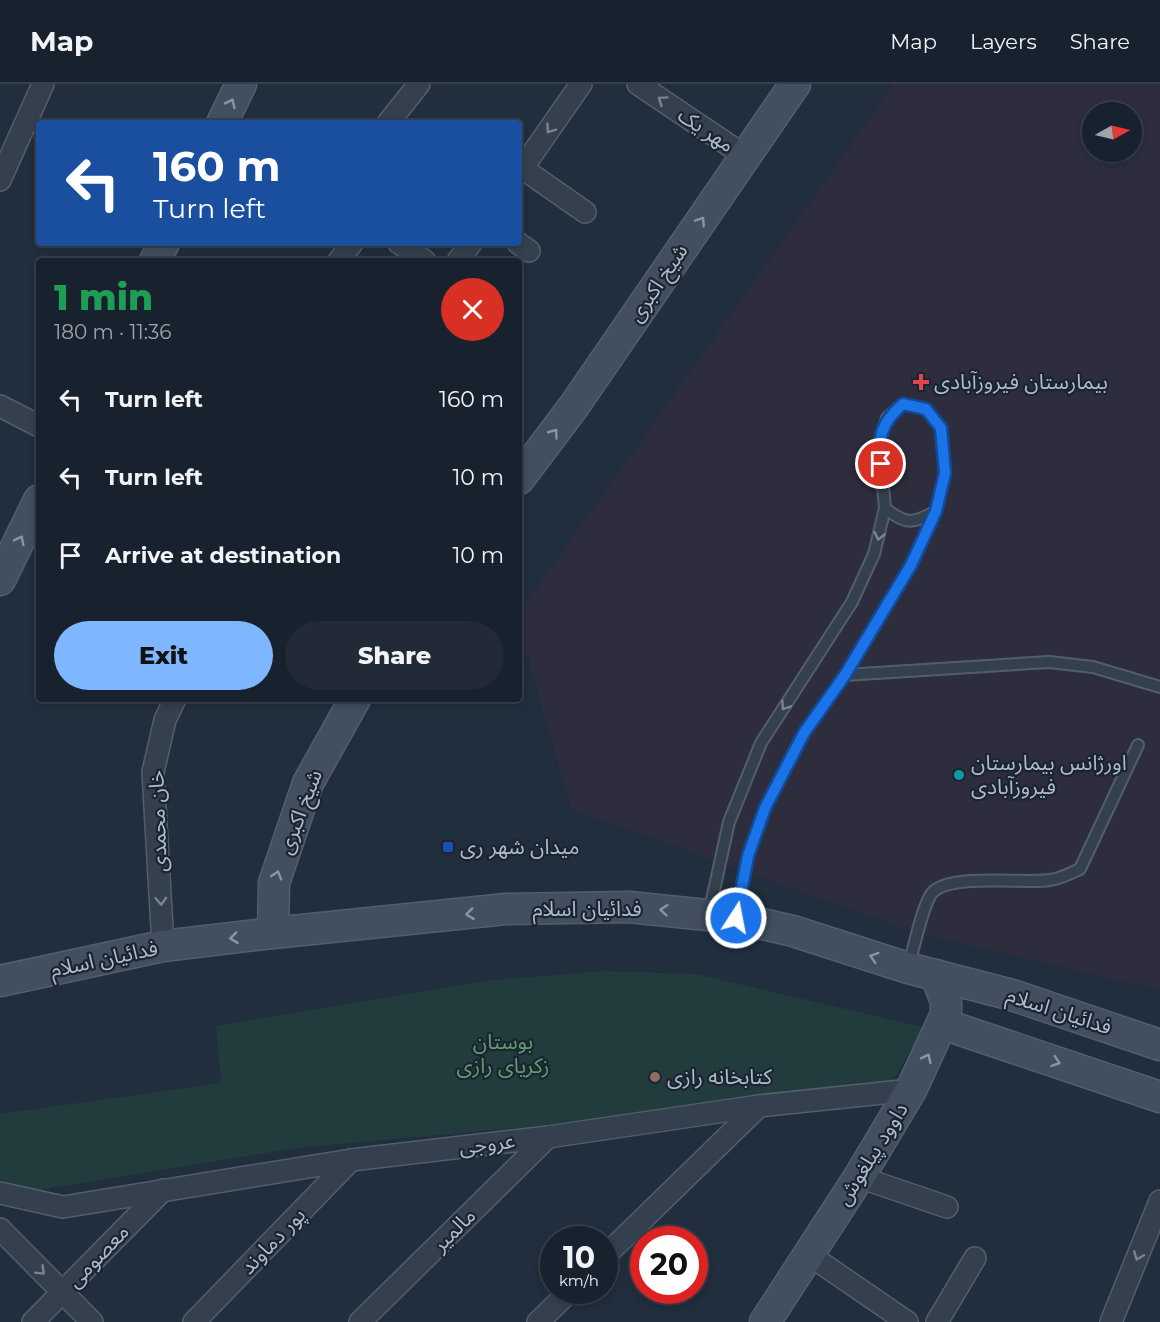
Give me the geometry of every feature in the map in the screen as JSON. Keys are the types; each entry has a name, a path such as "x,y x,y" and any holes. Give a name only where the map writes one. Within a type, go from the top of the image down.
{"main road":[{"path":"223,120 241,84"},
{"name":"شیخ اکبری","path":"522,475 574,406 795,84"},
{"path":"0,580 36,506"},
{"name":"شیخ اکبری","path":"273,933 274,883 308,783 353,702"},
{"name":"فدائیان اسلام","path":"0,981 163,946 273,933 506,909 629,907 722,916 793,931 908,968 1012,995 1160,1045"},
{"name":"داوود پیلغوش","path":"765,1322 859,1177 911,1089 943,1024 946,1002 936,975"},
{"path":"1000,1043 992,1026 992,1015 998,1004 1012,995"},
{"path":"943,1024 1160,1096"}],"street":[{"path":"0,180 43,84"},
{"path":"390,120 419,84"},
{"path":"522,170 581,84"},
{"name":"مهر یک","path":"638,84 745,156"},
{"path":"522,172 585,212"},
{"path":"403,246 421,258"},
{"path":"0,406 36,424"},
{"name":"خان محمدی","path":"163,946 153,771 165,720 174,702"},
{"name":"عروجی","path":"0,1193 63,1207 351,1160 548,1137 759,1106 911,1089"},
{"path":"618,1243 759,1106"},
{"name":"مالمیر","path":"360,1322 548,1137"},
{"name":"پور دماوند","path":"194,1322 351,1160"},
{"path":"859,1177 947,1208"},
{"name":"معصومی","path":"33,1322 163,1190"},
{"path":"1111,1322 1160,1201"},
{"path":"0,1230 92,1322"},
{"path":"808,1254 905,1322"},
{"path":"937,1322 975,1258"},
{"path":"538,1322 557,1304"}],"lane":[{"path":"903,404 926,409 941,428 945,473 936,511 911,565 845,675 804,733 765,808 748,856 722,916 729,822 760,743 852,602 874,554 885,508 879,442 887,418 903,404"},
{"path":"885,508 898,519 918,522 936,511"},
{"path":"845,675 1049,662 1093,667 1160,687"},
{"path":"908,968 919,934 924,908 934,891 954,883 1051,880 1080,869 1138,746"}],"shaded area":[{"name":"بیمارستان فیروزآبادی","path":"894,84 1160,84 1160,990 919,934 571,809 522,638 522,609"}],"green space":[{"name":"بوستان زکریای رازی","path":"604,971 696,974 923,1027 891,1085 525,1127 297,1148 33,1191 0,1179 0,1114 221,1083 216,1026 492,980"}],"place":[{"name":"بیمارستان فیروزآبادی","path":"921,382"},
{"name":"اورژانس بیمارستان فیروزآبادی","path":"959,775"},
{"name":"میدان شهر ری","path":"448,847"},
{"name":"کتابخانه رازی","path":"655,1077"}],"route":[{"path":"736,918 748,856 765,808 804,733 845,675 911,565 936,511 945,473 941,428 926,409 903,404 887,418 879,442 881,464"}]}
